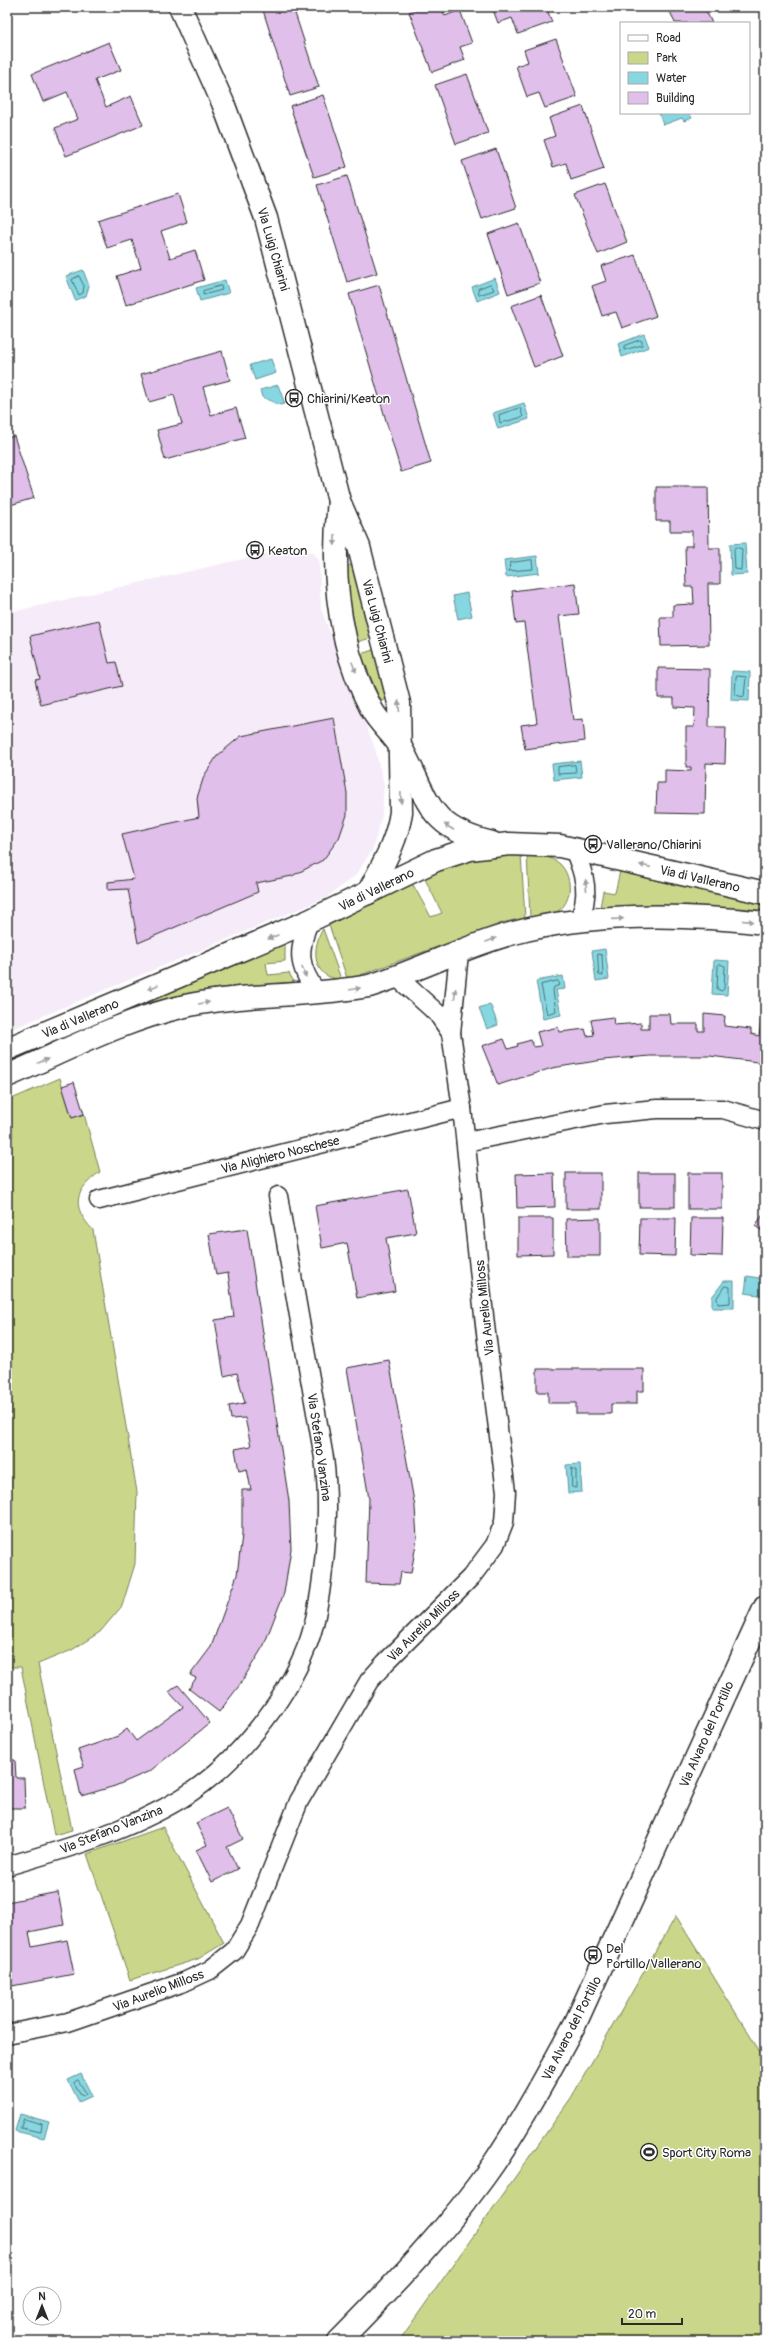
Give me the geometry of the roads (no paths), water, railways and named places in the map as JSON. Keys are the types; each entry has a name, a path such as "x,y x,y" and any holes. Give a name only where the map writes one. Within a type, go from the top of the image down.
{"street":[{"name":"Via Luigi Chiarini","path":"180,7 226,110 266,218 339,501 359,547 399,703 400,825 392,848 368,892"},
{"name":"Via Luigi Chiarini","path":"339,501 335,575 338,609 349,654 372,711 400,745 427,802 441,821 459,833 499,845"},
{"name":"Via di Vallerano","path":"7,1049 309,922 436,860 470,849 499,845 538,844 574,849 765,894"},
{"path":"574,849 584,874 587,889 584,908 578,922"},
{"name":"Via di Vallerano","path":"7,1076 124,1026 165,1012 225,1000 317,993 369,986 397,977 515,932 578,922 674,917 765,923"},
{"path":"309,922 301,944 300,959 306,976 317,993"},
{"name":"Via Aurelio Milloss","path":"7,2034 68,2022 184,1982 210,1970 234,1951 250,1926 299,1801 366,1686 384,1663 471,1577 496,1545 504,1522 506,1492 485,1325 462,1108 451,1033 459,953"},
{"name":"Via Aurelio Milloss","path":"397,977 438,1014 451,1033"},
{"name":"Via Alighiero Noschese","path":"99,1200 462,1108"},
{"path":"466,1142 605,1114 657,1109 723,1109 765,1121"},
{"name":"Via Stefano Vanzina","path":"7,1866 94,1838 129,1824 172,1804 198,1787 234,1756 268,1716 300,1663 307,1646 313,1625 324,1569 328,1530 328,1499 324,1458 278,1196"},
{"name":"Via Alvaro del Portillo","path":"340,2341 410,2267 457,2213 494,2163 533,2098 576,2022 765,1607"}],"water":[{"path":"659,114 690,114 692,118 684,121 682,118 663,125"},
{"path":"83,270 89,286 86,296 75,300 66,276"},
{"path":"495,278 500,292 477,301 472,287"},
{"path":"225,280 229,293 200,301 196,288"},
{"path":"644,334 649,347 622,357 618,344"},
{"path":"271,359 276,373 255,380 250,365"},
{"path":"278,385 285,404 280,405 262,397 260,390"},
{"path":"524,403 529,419 498,429 493,413"},
{"path":"745,543 747,574 731,575 730,544"},
{"path":"537,556 539,573 506,577 504,560"},
{"path":"467,593 472,616 458,619 453,596"},
{"path":"732,671 750,672 749,701 731,700"},
{"path":"580,761 582,777 554,780 552,764"},
{"path":"605,949 609,979 596,981 592,951"},
{"path":"714,960 729,961 727,995 712,994"},
{"path":"563,976 565,989 556,990 561,1015 543,1019 536,981"},
{"path":"490,1004 498,1025 487,1029 479,1008"},
{"path":"747,1276 765,1279 765,1296 745,1293"},
{"path":"724,1281 734,1281 734,1308 712,1308 712,1297"},
{"path":"580,1464 582,1492 568,1493 566,1465"},
{"path":"81,2074 92,2096 79,2102 68,2080"},
{"path":"20,2114 49,2122 44,2138 15,2131"}],"place":[{"name":"Chiarini/Keaton","path":"294,398"},
{"name":"Keaton","path":"255,550"},
{"name":"Vallerano/Chiarini","path":"593,844"},
{"name":"Del Portillo/Vallerano","path":"593,1955"},
{"name":"Sport City Roma","path":"649,2152"}]}
